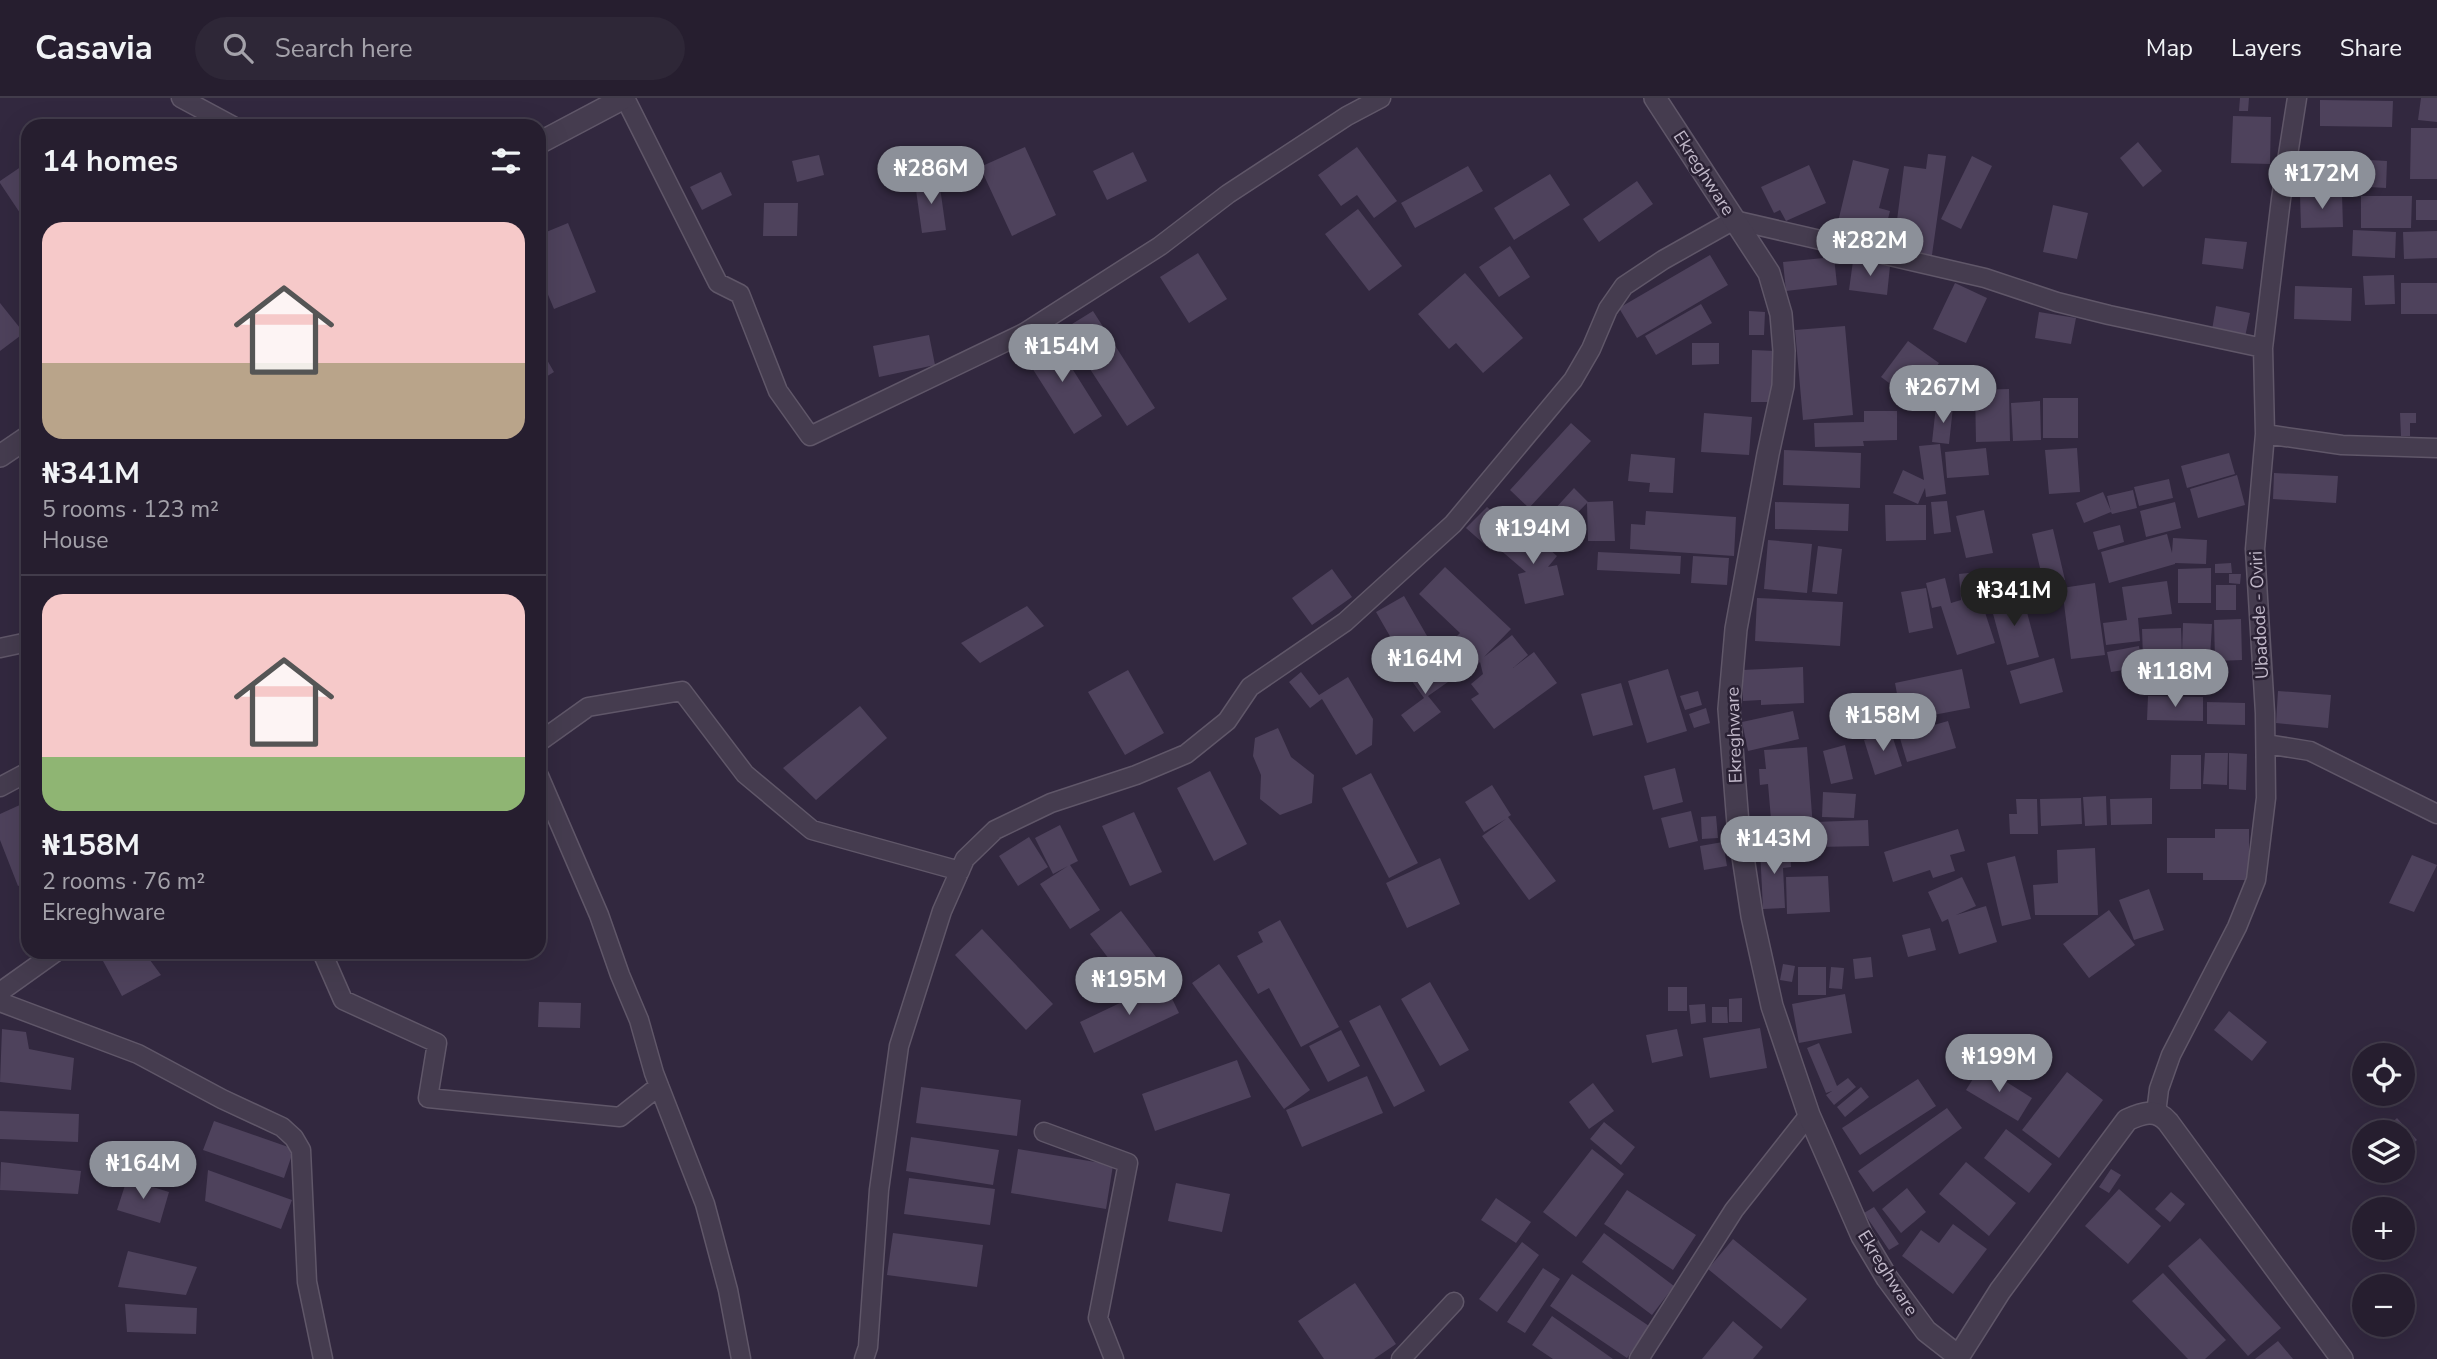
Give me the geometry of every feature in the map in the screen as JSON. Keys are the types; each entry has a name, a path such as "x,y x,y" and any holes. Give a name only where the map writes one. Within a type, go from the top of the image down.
{"street":[{"path":"181,98 220,119"},
{"path":"546,139 624,98 718,283 740,294 778,391 810,436 1024,333 1160,246 1228,194 1347,116 1381,98"},
{"name":"Ekreghware","path":"1655,98 1769,272 1781,314 1783,386 1736,629 1729,709 1738,824 1752,916 1772,1006 1809,1115 1863,1236 1887,1278 1926,1331 1958,1357"},
{"name":"Ubadode - Oviri","path":"2156,1113 2159,1089 2171,1055 2237,927 2256,880 2266,797 2266,744 2255,549 2265,434 2263,348 2281,199 2297,98"},
{"path":"864,1359 868,1347 878,1190 899,1046 942,911 965,859 995,830 1051,803 1136,775 1186,754 1227,721 1250,687 1345,622 1453,524 1573,380 1591,349 1608,309 1624,286 1663,260 1734,220 1985,278 2109,316 2263,348"},
{"path":"2265,434 2342,445 2437,448"},
{"path":"0,456 21,442"},
{"path":"0,648 21,644"},
{"path":"546,737 588,706 682,691 745,774 812,830 960,871"},
{"path":"2266,744 2310,751 2437,814"},
{"path":"0,787 21,780"},
{"path":"546,792 599,915 639,1020 659,1086 705,1204 728,1290 741,1359"},
{"path":"0,992 46,959"},
{"path":"325,959 343,1000 437,1044 428,1098 620,1116 659,1086"},
{"path":"0,1002 138,1054 222,1100 282,1127 295,1138 301,1150 307,1282 323,1359"},
{"path":"1958,1357 2000,1291 2127,1120 2145,1113 2156,1113 2168,1122 2342,1359"},
{"path":"1639,1359 1734,1210 1809,1115"},
{"path":"1044,1132 1128,1163 1098,1318 1114,1359"},
{"path":"1401,1359 1454,1302"}],"building":[{"path":"2240,98 2249,98 2248,111 2239,111"},
{"path":"2421,98 2437,98 2437,122 2418,120"},
{"path":"2320,100 2393,101 2392,127 2320,126"},
{"path":"2233,116 2271,117 2270,164 2231,163"},
{"path":"2411,128 2437,128 2437,179 2410,179"},
{"path":"2138,142 2162,171 2143,187 2120,158"},
{"path":"1025,147 1056,215 1012,236 980,167"},
{"path":"1357,147 1397,201 1374,218 1357,195 1341,206 1318,175"},
{"path":"1133,152 1147,181 1107,200 1093,171"},
{"path":"1928,154 1946,156 1931,262 1901,257 1907,221 1897,220 1904,166 1926,169"},
{"path":"819,155 824,175 797,182 792,161"},
{"path":"1972,156 1992,166 1961,229 1941,219"},
{"path":"2302,156 2387,161 2386,188 2300,183"},
{"path":"1853,160 1889,169 1879,208 1890,211 1882,242 1836,230"},
{"path":"1809,165 1826,203 1786,221 1780,210 1774,213 1761,187"},
{"path":"1468,166 1483,191 1415,228 1401,203"},
{"path":"21,167 21,214 0,183"},
{"path":"721,172 732,195 702,210 690,187"},
{"path":"1550,174 1570,205 1514,240 1494,208"},
{"path":"939,180 946,230 922,233 915,183"},
{"path":"1637,181 1653,204 1599,242 1583,219"},
{"path":"2342,194 2343,227 2301,228 2300,195"},
{"path":"2361,196 2412,196 2411,228 2361,228"},
{"path":"2416,200 2437,200 2437,220 2416,220"},
{"path":"764,203 798,203 797,236 763,236"},
{"path":"2053,205 2088,213 2077,259 2043,252"},
{"path":"1358,209 1402,266 1369,291 1325,234"},
{"path":"568,223 596,292 554,309 546,290 546,232"},
{"path":"2353,230 2396,232 2395,258 2352,256"},
{"path":"2437,231 2437,258 2404,259 2403,232"},
{"path":"2205,238 2247,242 2243,269 2202,264"},
{"path":"1510,246 1530,277 1499,297 1479,267"},
{"path":"1198,253 1227,299 1189,323 1160,277"},
{"path":"1710,255 1728,285 1637,338 1619,308"},
{"path":"1834,257 1837,285 1786,291 1783,262"},
{"path":"1853,261 1890,266 1887,295 1849,290"},
{"path":"1465,273 1523,338 1483,373 1456,343 1449,349 1418,314"},
{"path":"2394,275 2395,304 2365,305 2363,276"},
{"path":"1955,283 1987,298 1966,343 1933,329"},
{"path":"2401,283 2437,283 2437,314 2401,314"},
{"path":"2295,286 2352,288 2351,321 2294,319"},
{"path":"0,303 21,329 21,335 0,351"},
{"path":"1701,304 1712,323 1656,355 1645,336"},
{"path":"2216,306 2250,313 2245,337 2212,330"},
{"path":"1093,311 1155,408 1127,426 1064,329"},
{"path":"1749,311 1765,312 1764,335 1749,335"},
{"path":"2039,312 2076,318 2071,344 2035,338"},
{"path":"1845,326 1853,415 1803,420 1795,330"},
{"path":"929,335 935,365 879,377 873,346"},
{"path":"1051,335 1102,416 1074,434 1022,352"},
{"path":"1908,341 1939,363 1912,400 1881,377"},
{"path":"1692,343 1719,343 1719,364 1692,365"},
{"path":"1752,350 1775,351 1774,402 1751,402"},
{"path":"546,358 554,372 546,377"},
{"path":"2009,389 2010,441 1976,442 1975,390"},
{"path":"2043,398 2078,398 2078,438 2043,438"},
{"path":"2040,401 2041,440 2013,441 2011,403"},
{"path":"1936,406 1953,407 1949,444 1932,442"},
{"path":"1864,411 1897,411 1897,440 1863,441 1864,446 1815,447 1814,423 1864,422"},
{"path":"1704,413 1752,417 1749,455 1701,452"},
{"path":"2400,413 2416,413 2416,423 2410,423 2410,436 2401,436"},
{"path":"1571,423 1591,441 1529,508 1510,490"},
{"path":"1940,444 1946,494 1926,497 1925,488 1918,504 1893,493 1903,470 1924,480 1919,446"},
{"path":"1986,448 1989,475 1947,478 1945,452"},
{"path":"2077,448 2080,492 2049,494 2045,450"},
{"path":"1784,450 1861,453 1860,488 1783,485"},
{"path":"2229,453 2235,474 2187,488 2181,466"},
{"path":"1631,454 1675,458 1673,493 1649,492 1650,483 1628,481"},
{"path":"2274,473 2338,476 2336,503 2273,499"},
{"path":"2237,475 2245,505 2198,518 2190,489"},
{"path":"2169,479 2173,498 2139,506 2134,487"},
{"path":"1574,488 1588,502 1613,501 1615,541 1588,541 1587,503 1557,534 1543,522"},
{"path":"2133,490 2137,508 2112,514 2111,512 2084,523 2076,503 2103,492 2111,511 2107,496"},
{"path":"1947,501 1951,532 1934,534 1931,502"},
{"path":"1775,502 1849,504 1848,531 1775,529"},
{"path":"2175,502 2181,528 2146,537 2140,511"},
{"path":"1885,505 1926,505 1926,540 1886,541"},
{"path":"1487,507 1511,527 1491,550 1466,528"},
{"path":"1984,510 1993,553 1966,558 1956,516"},
{"path":"1646,511 1736,517 1734,556 1630,549 1631,524 1645,525"},
{"path":"1519,523 1557,556 1548,567 1557,565 1564,595 1525,604 1518,574 1526,572 1498,548"},
{"path":"2120,525 2124,542 2098,550 2093,532"},
{"path":"2053,529 2065,580 2044,585 2032,534"},
{"path":"2167,534 2172,553 2173,538 2207,540 2206,564 2175,563 2109,583 2101,552"},
{"path":"1768,540 1812,544 1807,593 1764,589"},
{"path":"1818,546 1842,549 1837,594 1812,592"},
{"path":"1598,552 1681,556 1680,574 1597,570"},
{"path":"1693,556 1729,558 1727,585 1691,583"},
{"path":"2231,563 2232,573 2215,573 2215,564"},
{"path":"1445,567 1511,629 1484,657 1512,635 1528,655 1513,668 1534,652 1557,683 1494,729 1471,699 1479,694 1471,684 1483,674 1480,662 1471,671 1445,648 1460,633 1419,594"},
{"path":"2211,568 2211,603 2178,603 2178,569"},
{"path":"1332,569 1352,597 1312,625 1292,598"},
{"path":"1978,572 1980,597 1995,643 1957,655 1941,606 1932,608 1926,583 1945,578 1951,603 1961,600 1959,574"},
{"path":"2229,574 2241,574 2240,584 2229,583"},
{"path":"2167,581 2172,614 2138,618 2140,641 2106,645 2103,623 2127,620 2122,587"},
{"path":"2095,583 2105,655 2071,659 2062,588"},
{"path":"2216,585 2236,585 2236,610 2216,610"},
{"path":"1926,588 1933,628 1909,633 1901,592"},
{"path":"2021,590 2039,657 2007,665 1989,599"},
{"path":"1404,596 1438,655 1410,671 1376,612"},
{"path":"1757,598 1843,602 1840,646 1755,641"},
{"path":"1027,606 1044,626 980,663 961,643"},
{"path":"2241,619 2242,660 2215,661 2214,620"},
{"path":"2183,623 2212,624 2210,658 2181,656 2181,659 2208,660 2207,690 2167,689 2168,659 2143,659 2142,629 2181,628 2182,654"},
{"path":"2139,646 2142,667 2111,672 2107,652"},
{"path":"2054,658 2063,692 2020,704 2010,671"},
{"path":"1433,660 1448,682 1428,696 1441,712 1414,732 1401,715 1424,698 1409,677"},
{"path":"1803,667 1804,703 1761,705 1761,700 1743,701 1742,670"},
{"path":"1668,669 1687,731 1647,743 1628,681"},
{"path":"1962,669 1970,708 1902,721 1895,683"},
{"path":"1128,670 1164,733 1125,755 1088,692"},
{"path":"1301,672 1319,695 1348,677 1373,719 1372,745 1356,755 1322,699 1310,708 1289,682"},
{"path":"1621,683 1633,725 1593,736 1581,694"},
{"path":"1698,691 1702,705 1685,710 1680,696"},
{"path":"2278,691 2331,695 2328,728 2276,723"},
{"path":"2148,696 2203,697 2203,721 2147,720"},
{"path":"2207,702 2245,703 2245,725 2207,724"},
{"path":"860,706 887,738 816,800 783,768"},
{"path":"1706,708 1710,723 1694,728 1689,714"},
{"path":"1793,711 1799,739 1748,751 1742,722"},
{"path":"1948,721 1956,748 1907,762 1899,735"},
{"path":"1278,728 1291,757 1314,775 1312,803 1280,815 1260,799 1261,775 1253,756 1255,738"},
{"path":"1891,732 1902,766 1875,775 1864,740"},
{"path":"1845,745 1853,779 1831,784 1823,751"},
{"path":"1807,747 1813,828 1772,831 1768,784 1760,785 1759,769 1766,769 1764,750"},
{"path":"2205,753 2228,753 2227,785 2203,784"},
{"path":"2229,753 2247,754 2246,790 2229,789"},
{"path":"2171,755 2201,755 2201,789 2170,789"},
{"path":"1675,768 1683,802 1653,810 1644,776"},
{"path":"1210,771 1247,844 1214,861 1177,788"},
{"path":"1371,773 1418,863 1389,878 1342,788"},
{"path":"1492,785 1511,815 1508,817 1556,881 1529,900 1482,836 1506,819 1484,832 1465,802"},
{"path":"1823,792 1856,794 1854,818 1822,817"},
{"path":"2106,796 2107,825 2085,826 2083,797"},
{"path":"2081,798 2082,824 2041,826 2040,799"},
{"path":"2152,798 2152,824 2111,825 2110,799"},
{"path":"2016,799 2037,799 2038,834 2010,834 2009,814 2017,814"},
{"path":"21,804 21,885 18,886 0,840 0,814"},
{"path":"1691,811 1698,841 1669,848 1661,818"},
{"path":"1134,812 1162,872 1130,886 1102,826"},
{"path":"1716,816 1718,838 1702,839 1701,817"},
{"path":"1868,820 1869,846 1816,847 1815,822"},
{"path":"1060,825 1078,861 1070,865 1100,910 1070,929 1040,884 1068,866 1053,874 1035,838"},
{"path":"1958,829 1965,851 1950,855 1955,871 1933,878 1930,870 1893,882 1884,852"},
{"path":"2215,829 2249,829 2249,880 2203,880 2203,873 2167,873 2167,838 2215,838"},
{"path":"1029,837 1048,867 1018,886 999,856"},
{"path":"1723,842 1727,866 1704,870 1700,846"},
{"path":"1790,848 1791,867 1783,868 1785,908 1763,909 1760,849"},
{"path":"2095,848 2098,915 2035,915 2033,885 2058,883 2057,850"},
{"path":"2412,855 2437,865 2414,912 2389,903"},
{"path":"2015,856 2031,919 2002,926 1987,863"},
{"path":"1440,858 1460,904 1407,928 1386,883"},
{"path":"1828,876 1830,912 1787,914 1786,877"},
{"path":"1962,877 1976,906 1956,915 1986,906 1997,942 1959,954 1948,919 1942,922 1928,892"},
{"path":"2149,889 2164,930 2134,940 2119,900"},
{"path":"2109,910 2135,945 2089,978 2063,944"},
{"path":"1121,911 1156,957 1125,980 1090,934"},
{"path":"1280,920 1339,1027 1301,1047 1269,988 1258,994 1237,956 1263,942 1258,932"},
{"path":"1930,928 1936,950 1908,957 1902,935"},
{"path":"982,929 1053,1004 1026,1030 955,955"},
{"path":"1871,957 1873,977 1855,979 1853,959"},
{"path":"149,959 161,975 122,996 103,961"},
{"path":"1219,964 1310,1090 1284,1109 1192,983"},
{"path":"1783,964 1795,966 1792,982 1780,980"},
{"path":"1798,967 1826,967 1826,995 1798,995"},
{"path":"1831,967 1844,968 1842,989 1829,988"},
{"path":"1164,982 1179,1013 1094,1053 1080,1022"},
{"path":"1430,982 1469,1050 1440,1066 1401,999"},
{"path":"1668,987 1687,987 1687,1011 1668,1011"},
{"path":"1845,994 1852,1033 1799,1043 1792,1004"},
{"path":"1742,998 1742,1022 1729,1022 1729,999"},
{"path":"539,1002 581,1003 580,1028 538,1027"},
{"path":"1705,1004 1706,1022 1691,1024 1689,1005"},
{"path":"1380,1005 1425,1091 1394,1107 1349,1021"},
{"path":"1712,1007 1727,1007 1728,1023 1712,1023"},
{"path":"2229,1011 2267,1042 2252,1061 2214,1030"},
{"path":"1760,1028 1767,1068 1710,1078 1703,1038"},
{"path":"2,1029 26,1032 29,1049 74,1058 71,1090 0,1082"},
{"path":"1677,1029 1683,1056 1652,1063 1646,1035"},
{"path":"1341,1030 1360,1066 1328,1082 1309,1046"},
{"path":"1819,1043 1837,1086 1848,1078 1856,1087 1834,1105 1826,1095 1832,1091 1826,1093 1807,1048"},
{"path":"1237,1060 1251,1097 1155,1131 1142,1094"},
{"path":"1981,1066 2032,1098 2018,1121 1966,1090"},
{"path":"2067,1072 2103,1100 2059,1158 2022,1130"},
{"path":"1367,1076 1383,1113 1302,1147 1286,1110"},
{"path":"1918,1079 1936,1106 1860,1155 1842,1128"},
{"path":"1593,1083 1614,1111 1589,1129 1569,1102"},
{"path":"921,1087 1021,1100 1017,1136 916,1123"},
{"path":"1861,1087 1869,1097 1845,1117 1837,1107"},
{"path":"1947,1108 1962,1128 1873,1192 1858,1171"},
{"path":"0,1111 79,1114 78,1142 0,1139"},
{"path":"214,1121 294,1149 284,1178 203,1150"},
{"path":"1604,1122 1635,1147 1621,1165 1590,1139"},
{"path":"2006,1129 2052,1164 2029,1193 1984,1158"},
{"path":"911,1137 999,1150 993,1185 906,1171"},
{"path":"1018,1149 1113,1165 1106,1209 1011,1193"},
{"path":"1592,1149 1624,1174 1576,1237 1543,1212"},
{"path":"1,1162 81,1171 78,1194 0,1190"},
{"path":"1966,1162 2016,1203 1989,1236 1939,1194"},
{"path":"2111,1169 2121,1175 2109,1193 2099,1187"},
{"path":"208,1170 292,1200 281,1229 205,1201"},
{"path":"909,1178 995,1189 990,1225 904,1214"},
{"path":"127,1179 169,1192 160,1223 117,1210"},
{"path":"1176,1183 1230,1194 1222,1232 1168,1221"},
{"path":"1907,1188 1926,1212 1901,1233 1882,1209"},
{"path":"2119,1189 2161,1226 2128,1264 2085,1226"},
{"path":"1627,1190 1696,1235 1673,1270 1604,1224"},
{"path":"2171,1192 2185,1204 2170,1222 2155,1209"},
{"path":"1496,1198 1531,1222 1516,1243 1481,1220"},
{"path":"1874,1207 1899,1244 1889,1250 1864,1213"},
{"path":"1953,1224 1987,1249 1953,1294 1902,1256 1921,1230 1939,1243"},
{"path":"893,1233 983,1245 977,1287 887,1275"},
{"path":"1604,1233 1674,1286 1652,1315 1582,1262"},
{"path":"2200,1238 2281,1328 2248,1356 2168,1266"},
{"path":"1733,1239 1807,1299 1781,1329 1708,1269"},
{"path":"1522,1242 1539,1255 1497,1312 1479,1299"},
{"path":"128,1251 197,1267 186,1295 118,1287"},
{"path":"1543,1268 1560,1279 1525,1333 1507,1322"},
{"path":"2163,1273 2226,1340 2205,1359 2188,1359 2132,1301"},
{"path":"1572,1274 1649,1326 1627,1358 1550,1306"},
{"path":"1355,1283 1396,1344 1374,1359 1324,1359 1298,1321"},
{"path":"125,1304 197,1308 196,1334 127,1332"},
{"path":"1552,1316 1613,1359 1553,1359 1532,1345"},
{"path":"1733,1321 1763,1347 1753,1359 1702,1359"},
{"path":"2278,1341 2293,1359 2255,1359"}]}
